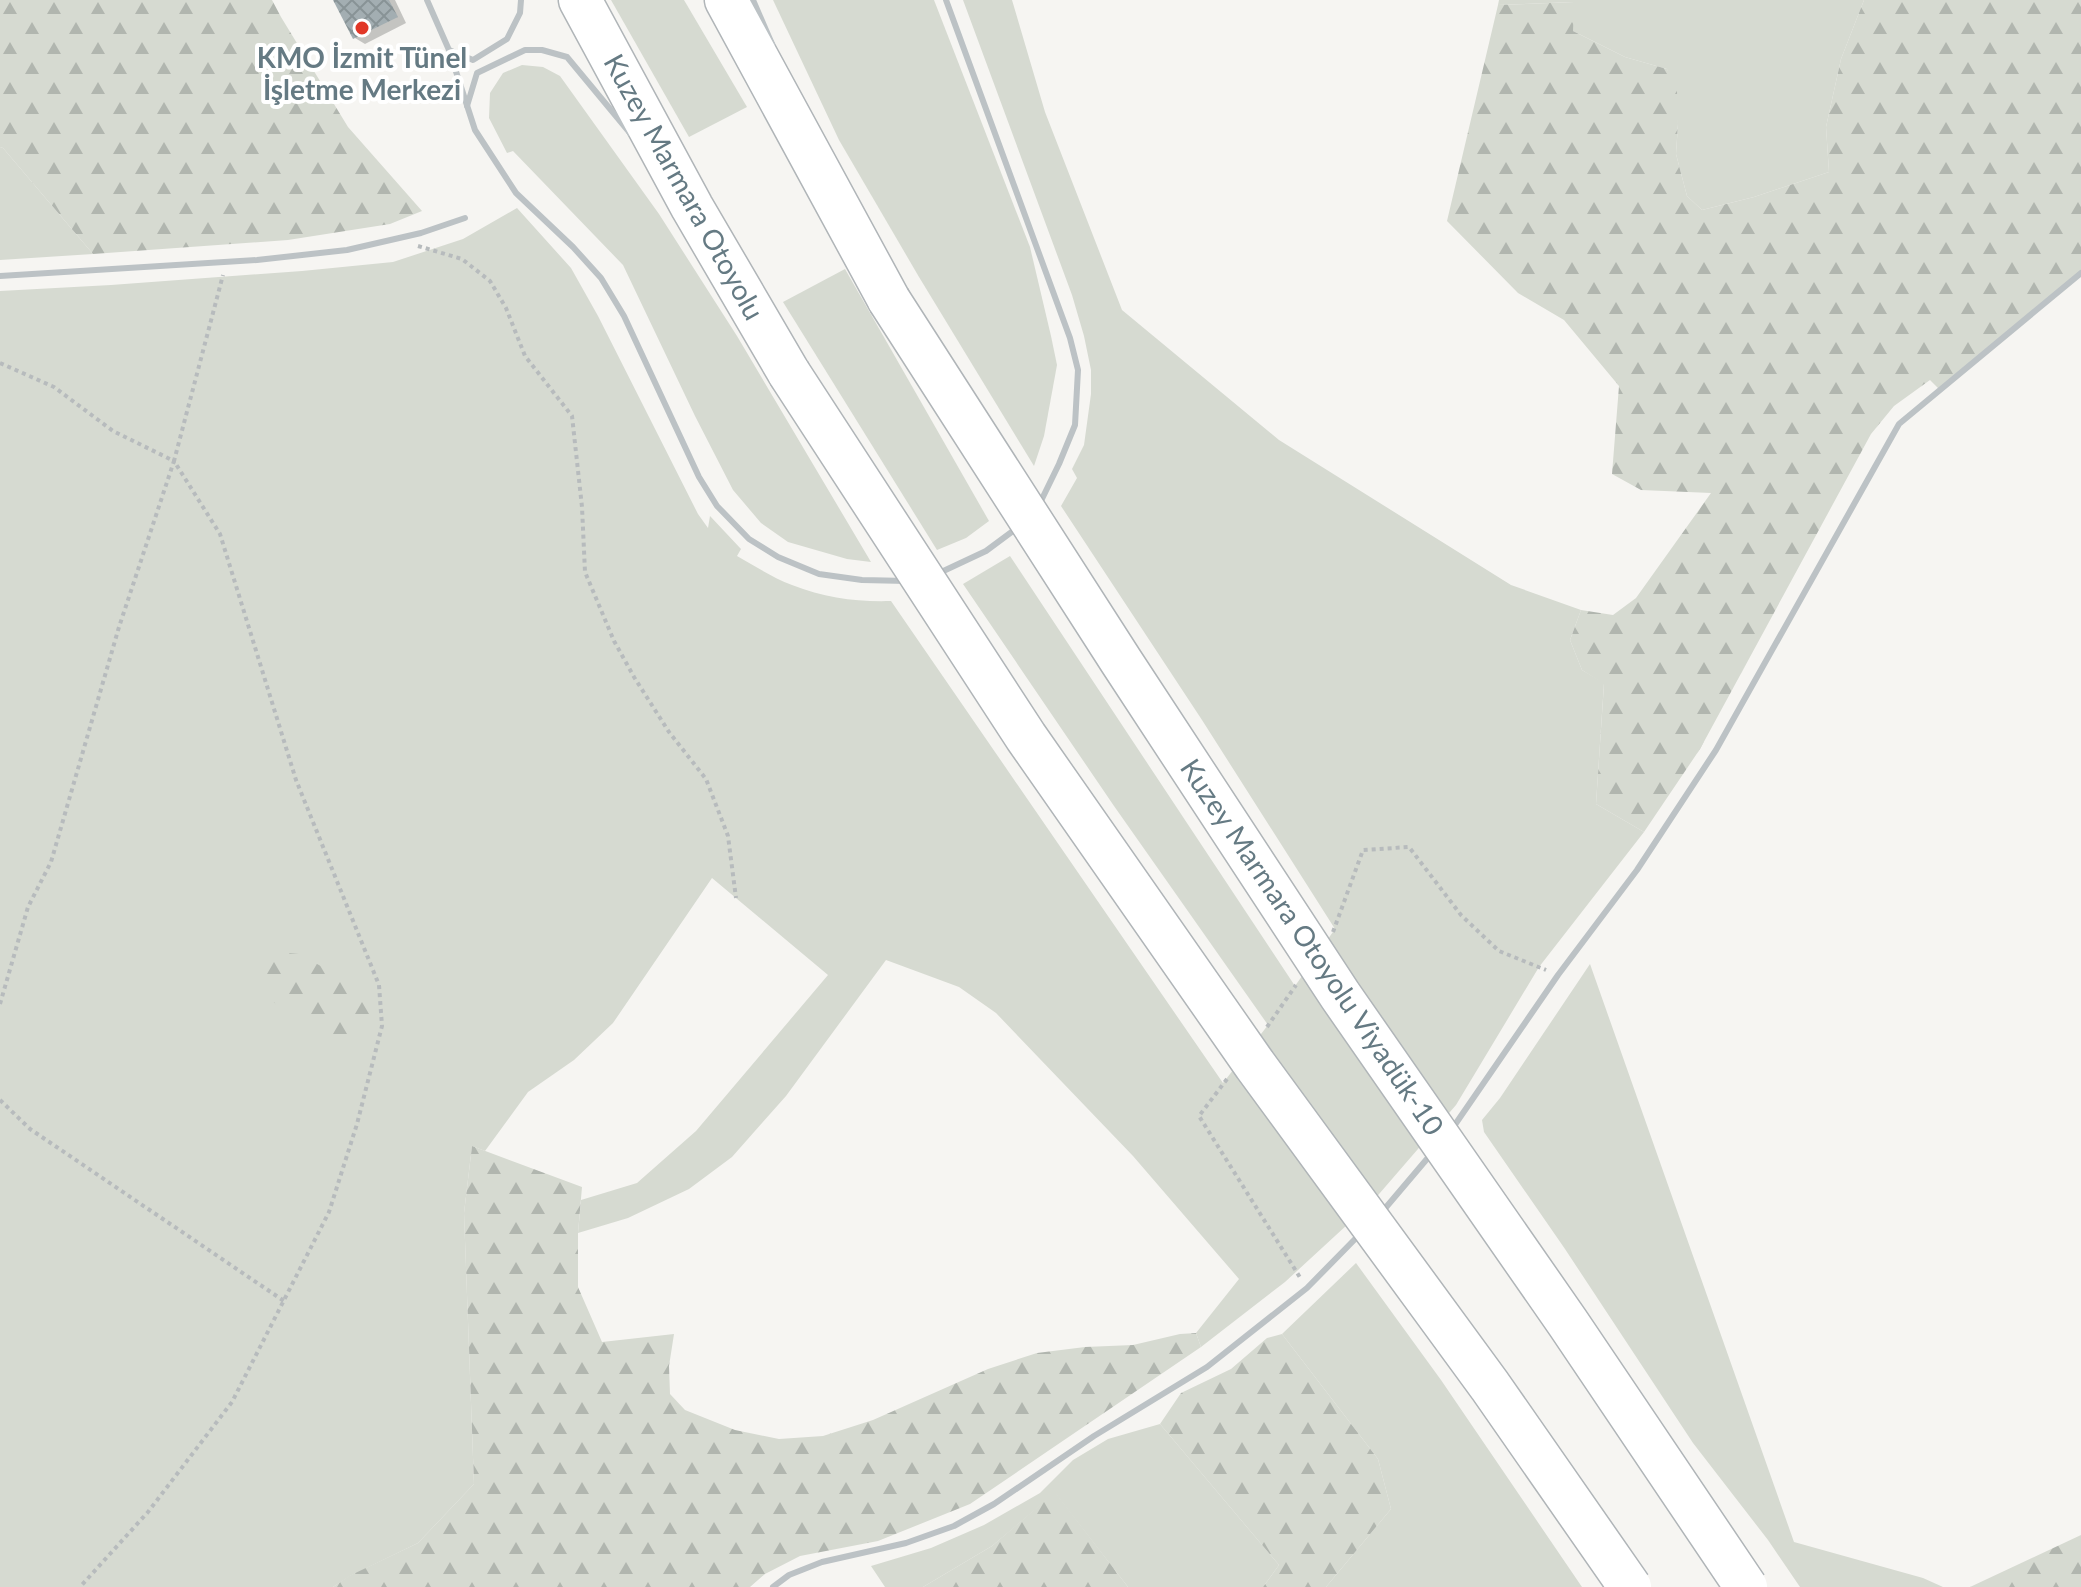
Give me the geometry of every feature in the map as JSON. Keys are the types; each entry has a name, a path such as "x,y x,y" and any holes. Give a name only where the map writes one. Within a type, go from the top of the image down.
{"highway":[{"name":"Kuzey Marmara Otoyolu","path":"580,0 692,207 789,373 1026,737 1255,1065 1490,1386 1630,1587"},
{"path":"726,0 800,135"},
{"name":"Kuzey Marmara Otoyolu Viyadük-10","path":"800,135 889,300 1121,661 1340,995 1568,1323 1746,1587"}],"lane":[{"path":"427,0 456,68 475,130 516,193 601,278 624,316 699,477 717,506 749,539 778,557 819,574 889,582 925,580 986,551 1012,533 1041,503 1075,425 1078,370 1070,338 946,0"},
{"path":"456,68 507,39 520,13 521,0"},
{"path":"753,0 773,46"},
{"path":"449,50 473,60"},
{"path":"460,82 525,50 542,50 567,57 634,138"},
{"path":"467,106 477,73"},
{"path":"786,91 800,135"},
{"path":"663,173 692,207"},
{"path":"0,276 226,262 347,250 421,233 465,218"},
{"path":"773,1587 789,1575 822,1562 906,1543 954,1526 994,1504 1094,1436 1207,1367 1307,1288 1394,1199 1461,1118 1550,987 1637,870 1716,750 1899,424 2081,273"}],"path":[{"path":"395,239 462,259 490,281 506,308 525,356 572,416 582,507 585,572 614,641 634,677 669,732 706,779 728,836 736,898"},
{"path":"0,1004 28,907 51,862 119,627 174,461 226,262"},
{"path":"0,363 54,387 113,431 174,461 220,534 296,780 379,985 382,1026 357,1124 329,1212 232,1402 148,1512 80,1587"},
{"path":"0,1100 30,1129 284,1301"}],"green space":[{"path":"0,0 272,0 348,127 422,211 390,224 288,240 93,254 0,147"},
{"path":"611,0 684,0 747,107 689,137"},
{"path":"773,0 934,0 1030,247 1051,336 1057,365 1044,436 1034,466 839,140"},
{"path":"963,0 1012,0 1045,112 1122,310 1279,440 1511,585 1581,610 1570,640 1582,670 1604,683 1596,804 1644,832 1539,967 1456,1105 1373,1201 1285,1282 1201,1347 1196,1333 1239,1279 1133,1156 996,1013 959,987 886,960 786,1096 732,1157 689,1189 628,1218 578,1233 581,1200 637,1183 696,1131 828,975 712,878 613,1023 574,1060 528,1092 485,1151 472,1146 464,1213 474,1484 418,1543 333,1587 0,1587 0,291 393,262 463,239 517,208 571,268 708,528 710,516 741,549 737,556 792,585 841,598 891,601 1223,1083 1268,1025 963,584 1010,556 1295,986 1335,929 1061,506 1077,478 1072,469 1084,445 1091,370 1072,295"},
{"path":"1499,0 1864,0 1841,59 1826,127 1829,172 1754,197 1702,210 1687,196 1676,154 1678,124 1667,69 1625,57 1573,31 1573,2 1498,5"},
{"path":"1864,0 2081,0 2081,273 1940,390 1930,380 1894,406 1871,434 1700,749 1644,832 1596,804 1604,684 1582,670 1570,640 1581,610 1613,615 1636,598 1711,493 1641,490 1612,474 1619,386 1564,320 1518,293 1447,221 1498,5 1574,2 1573,31 1625,57 1667,69 1677,92 1676,154 1687,196 1702,210 1754,197 1829,172 1826,127 1841,59"},
{"path":"522,65 543,67 560,76 659,214 737,336 871,562 847,559 788,542 761,523 733,490 623,265 513,151 507,153 489,118 490,93 503,73"},
{"path":"0,147 3,148 93,254 0,260"},
{"path":"845,269 989,521 966,538 937,550 783,302"},
{"path":"261,951 299,954 346,980 371,999 368,1021 361,1039 346,1044 291,1019 246,975"},
{"path":"1590,964 1794,1542 1923,1578 1943,1587 1800,1587 1693,1443 1484,1132 1482,1120"},
{"path":"472,1146 582,1187 578,1287 602,1342 674,1334 669,1366 670,1394 685,1410 735,1430 779,1439 823,1436 873,1420 988,1369 1037,1353 1133,1345 1196,1333 1201,1347 970,1504 878,1541 800,1556 765,1574 750,1587 333,1587 349,1576 418,1543 474,1484 464,1213"},
{"path":"1356,1263 1441,1380 1582,1587 1326,1587 1391,1509 1378,1459 1282,1334"},
{"path":"1282,1334 1378,1459 1391,1509 1326,1587 1263,1587 1279,1565 1160,1424 1181,1393 1231,1369 1267,1338"},
{"path":"1160,1424 1279,1565 1263,1587 1128,1587 1055,1493 992,1546 923,1587 885,1587 871,1566 931,1548 984,1525 1040,1493 1073,1460 1108,1439"},
{"path":"1055,1492 1128,1587 923,1587 992,1546"},
{"path":"2081,1535 2081,1587 1970,1587"}],"building":[{"name":"KMO İzmit Tünel İşletme Merkezi","path":"333,0 389,0 398,17 353,39"}],"place":[{"name":"KMO İzmit Tünel İşletme Merkezi","path":"362,28"}]}
